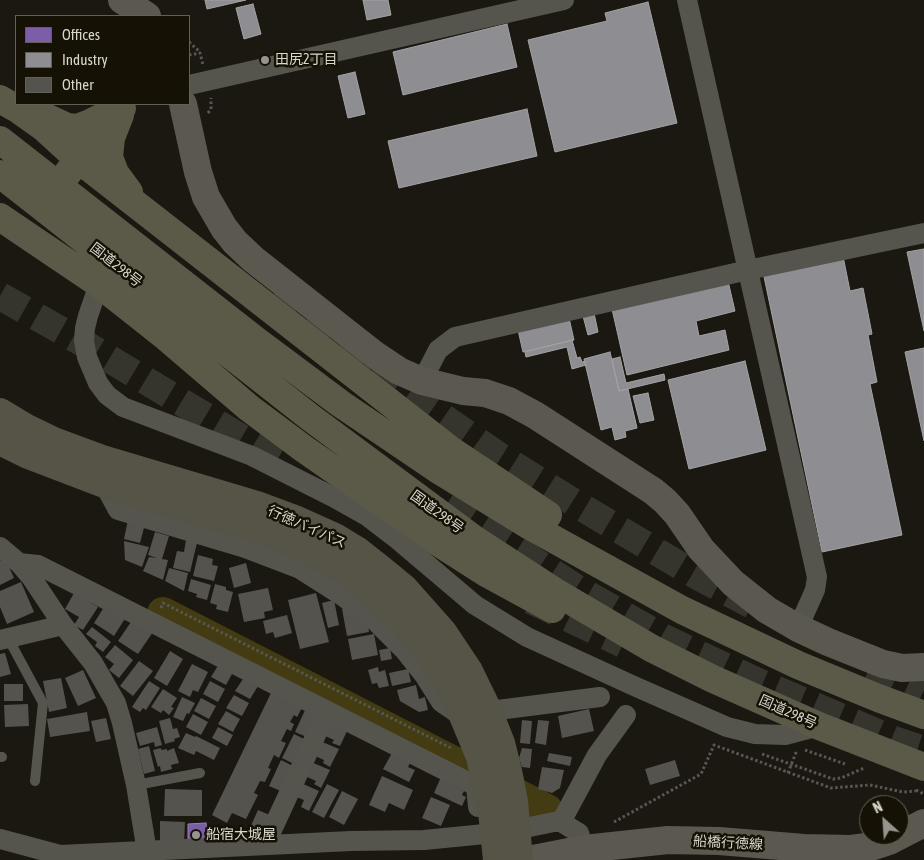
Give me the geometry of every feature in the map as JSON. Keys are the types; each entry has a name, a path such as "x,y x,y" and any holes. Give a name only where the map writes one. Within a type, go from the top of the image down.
{"highway":[{"path":"0,99 15,103"},
{"path":"0,99 42,127 78,159 452,451 524,500 634,566 746,640"},
{"path":"19,105 67,127 77,128 127,106"},
{"path":"0,216 12,218 32,215 40,209 114,114 127,106"},
{"path":"127,106 111,138 109,157 115,173 140,207"},
{"name":"国道298号","path":"0,140 341,404 437,469 530,526 682,610 860,691 924,715"},
{"name":"国道298号","path":"0,174 311,418 474,538 554,591 651,648 713,679 819,726 921,786"},
{"path":"0,216 99,284 166,337 249,408 439,543 486,573 563,614 651,648"}],"main road":[{"name":"行徳バイパス","path":"0,412 56,442 102,459 152,485 288,540 347,572 375,595 402,620 424,647 442,674 472,736 480,757 488,791 497,860"},
{"name":"行徳バイパス","path":"0,441 28,455 104,484 152,485 260,506 315,528 358,551 404,588 447,638 469,671 487,708 501,743 508,771 514,801 519,860"}],"street":[{"path":"122,0 145,15"},
{"path":"190,85 564,0"},
{"path":"687,0 817,577 815,590 798,628"},
{"path":"183,105 198,172 206,197 224,228 235,242 253,259 375,354 399,371 422,381 463,391 485,393 509,401 535,415 653,491 665,501 701,549 733,583 768,610 798,628 883,664 902,668 924,667"},
{"path":"422,381 438,350 454,337 748,270 924,233"},
{"path":"99,284 85,328 84,341 87,357 98,383 107,395 123,407 252,456 333,496 367,516 397,538 475,605 527,636 607,674 727,727 755,734 785,735 819,726"},
{"path":"104,484 118,510 244,548 300,569 344,597 375,621 406,650 441,702 457,713 474,713 600,697"},
{"path":"0,547 19,563 31,577 63,625 93,663 116,703 136,785 146,852"},
{"path":"19,563 38,565 476,786 481,834"},
{"path":"3,634 63,625"},
{"path":"265,845 327,711"},
{"path":"474,713 490,754 499,790 505,832"},
{"path":"561,822 597,755 626,716"},
{"path":"0,838 60,855 265,845 424,840 505,832 561,822 579,833 584,849"},
{"name":"船橋行徳線","path":"528,860 584,849 668,840 719,841 804,848 851,849 874,846 889,841 924,823"}],"lane":[{"path":"3,634 43,703 35,781"},
{"path":"136,785 200,773"}],"path":[{"path":"190,43 200,53 203,64"},
{"path":"190,55 200,53"},
{"path":"211,98 211,109"},
{"path":"158,614 163,602 457,751"},
{"path":"609,825 701,774 717,736"},
{"path":"714,745 831,788 870,785 903,792 921,786"},
{"path":"788,773 798,747 845,764"},
{"path":"757,752 837,779 867,767"}],"building: Offices":[{"path":"206,823 207,832 220,832 220,843 188,845 188,824"}],"building: Industry":[{"path":"205,0 246,0 207,9"},
{"path":"363,0 388,0 391,15 367,20"},
{"path":"648,2 677,123 555,152 528,40 607,21 605,13"},
{"path":"253,4 261,34 244,39 236,8"},
{"path":"507,24 517,67 403,95 393,52"},
{"path":"355,72 365,114 348,118 338,76"},
{"path":"527,109 537,156 399,188 388,141"},
{"path":"924,249 924,331 907,252"},
{"path":"843,256 850,291 863,288 872,334 868,335 877,382 870,384 902,535 822,552 763,272"},
{"path":"728,281 735,311 696,321 699,336 725,330 729,350 627,375 612,309"},
{"path":"594,313 598,332 588,335 583,316"},
{"path":"569,318 574,340 523,352 518,330"},
{"path":"572,340 577,358 580,357 582,362 585,361 586,365 572,369 567,347 526,357 525,352"},
{"path":"924,348 924,441 905,352"},
{"path":"610,352 619,391 628,389 637,428 625,431 626,437 615,440 612,427 601,430 584,359"},
{"path":"620,357 626,383 664,374 665,380 619,391 612,359"},
{"path":"745,361 766,450 689,469 668,380"},
{"path":"648,393 654,420 640,423 633,396"}],"building: Other":[{"path":"128,520 145,524 140,543 124,539"},
{"path":"155,532 169,536 162,559 168,560 163,580 143,571 149,557 157,558 148,555"},
{"path":"186,540 197,543 190,572 173,568 177,551 184,552"},
{"path":"124,541 149,547 142,567 125,560"},
{"path":"198,555 213,559 212,565 218,566 214,581 193,576"},
{"path":"5,558 14,578 0,585 0,561"},
{"path":"246,563 251,583 234,588 229,568"},
{"path":"169,568 188,573 184,591 165,581"},
{"path":"191,579 211,585 207,600 196,597 197,594 188,591"},
{"path":"21,582 34,612 7,624 0,607 0,591"},
{"path":"215,584 226,587 226,590 233,592 228,612 216,609 217,605 210,603"},
{"path":"268,588 273,610 264,612 265,618 244,622 238,594"},
{"path":"74,593 98,607 83,630 74,625 79,617 65,609"},
{"path":"316,593 329,642 300,649 288,600"},
{"path":"334,600 339,625 328,628 322,603"},
{"path":"106,604 126,617 114,636 94,623"},
{"path":"349,608 368,625 369,632 347,636 342,609"},
{"path":"287,615 292,633 275,638 273,632 266,634 263,621"},
{"path":"133,619 153,632 138,654 118,641"},
{"path":"92,627 111,642 103,652 95,646 97,642 86,634"},
{"path":"374,634 378,655 352,660 348,639"},
{"path":"115,645 133,660 119,678 109,670 114,664 105,657"},
{"path":"390,648 392,659 381,661 379,650"},
{"path":"170,651 183,659 167,686 154,678"},
{"path":"5,653 11,674 0,677 0,654"},
{"path":"139,661 153,671 133,696 120,686"},
{"path":"192,664 208,672 198,692 193,690 190,697 178,691"},
{"path":"219,664 233,672 226,685 211,677"},
{"path":"378,667 379,672 385,670 389,686 379,688 377,683 372,684 368,670"},
{"path":"408,669 411,682 392,686 389,673"},
{"path":"83,670 96,698 78,706 65,678"},
{"path":"61,678 67,708 49,712 43,681"},
{"path":"243,679 258,686 250,699 235,691"},
{"path":"149,681 160,688 146,710 143,708 140,712 132,707"},
{"path":"210,681 225,689 218,702 203,694"},
{"path":"4,684 23,684 23,701 4,701"},
{"path":"416,685 419,699 425,697 428,710 419,712 400,701 397,690"},
{"path":"163,689 177,698 171,707 174,708 169,715 163,710 161,713 151,707"},
{"path":"271,693 302,708 297,717 294,715 290,722 294,724 291,731 287,729 281,741 286,743 279,758 274,755 268,768 271,769 265,782 260,781 254,793 258,795 246,819 232,813 227,823 212,815"},
{"path":"234,695 249,703 242,716 226,708"},
{"path":"182,697 195,703 183,721 173,717"},
{"path":"201,698 216,706 209,719 194,711"},
{"path":"28,704 29,726 5,727 4,705"},
{"path":"306,708 320,714 309,738 295,732"},
{"path":"589,709 594,731 562,738 558,716"},
{"path":"226,711 240,719 233,732 218,724"},
{"path":"87,712 90,731 50,737 47,719"},
{"path":"193,714 208,722 201,735 186,727"},
{"path":"106,718 111,739 96,742 91,721"},
{"path":"170,718 173,729 177,728 180,737 174,739 175,741 165,744 159,721"},
{"path":"330,720 348,729 340,746 332,743 334,740 323,735"},
{"path":"522,720 532,721 530,744 520,743"},
{"path":"538,720 549,721 546,745 535,743"},
{"path":"157,727 162,745 155,747 154,742 140,746 136,733"},
{"path":"218,727 233,735 227,746 212,738"},
{"path":"186,733 220,748 214,760 196,751 194,755 178,748"},
{"path":"294,734 308,741 296,765 282,758"},
{"path":"320,741 339,749 330,767 323,763 324,760 313,755"},
{"path":"149,746 155,771 144,774 138,749"},
{"path":"161,748 161,750 167,749 167,751 174,748 179,763 171,765 172,769 161,772 153,750"},
{"path":"522,748 532,749 530,768 522,767 519,758"},
{"path":"392,753 410,763 408,767 415,770 409,782 383,769"},
{"path":"549,753 572,757 570,766 547,761"},
{"path":"281,760 295,767 283,792 269,786"},
{"path":"675,760 680,776 650,785 645,769"},
{"path":"311,762 330,770 321,788 314,784 316,781 305,776"},
{"path":"542,767 564,770 560,788 552,793 538,789"},
{"path":"382,776 413,790 404,810 389,803 385,812 369,805"},
{"path":"441,777 466,787 462,795 466,797 462,806 434,793"},
{"path":"301,783 319,791 309,811 301,807 304,800 294,796"},
{"path":"327,784 339,790 324,818 312,812"},
{"path":"165,789 202,790 202,816 164,816"},
{"path":"342,791 358,799 344,825 329,817"},
{"path":"431,797 450,805 441,826 422,818"},
{"path":"258,810 272,816 263,837 249,830"},
{"path":"160,821 185,822 184,842 160,841"}],"waterway":[{"path":"163,613 547,810"}],"tunnel":[{"path":"273,295 412,396 499,456 701,578 752,605"},
{"path":"0,296 78,340 288,466"},
{"path":"447,504 576,588 666,639 758,682 894,740 924,750"},
{"path":"531,600 623,644"},
{"path":"871,665 924,690"}],"place":[{"name":"田尻2丁目","path":"265,60"},
{"name":"船宿大城屋","path":"196,835"}]}
